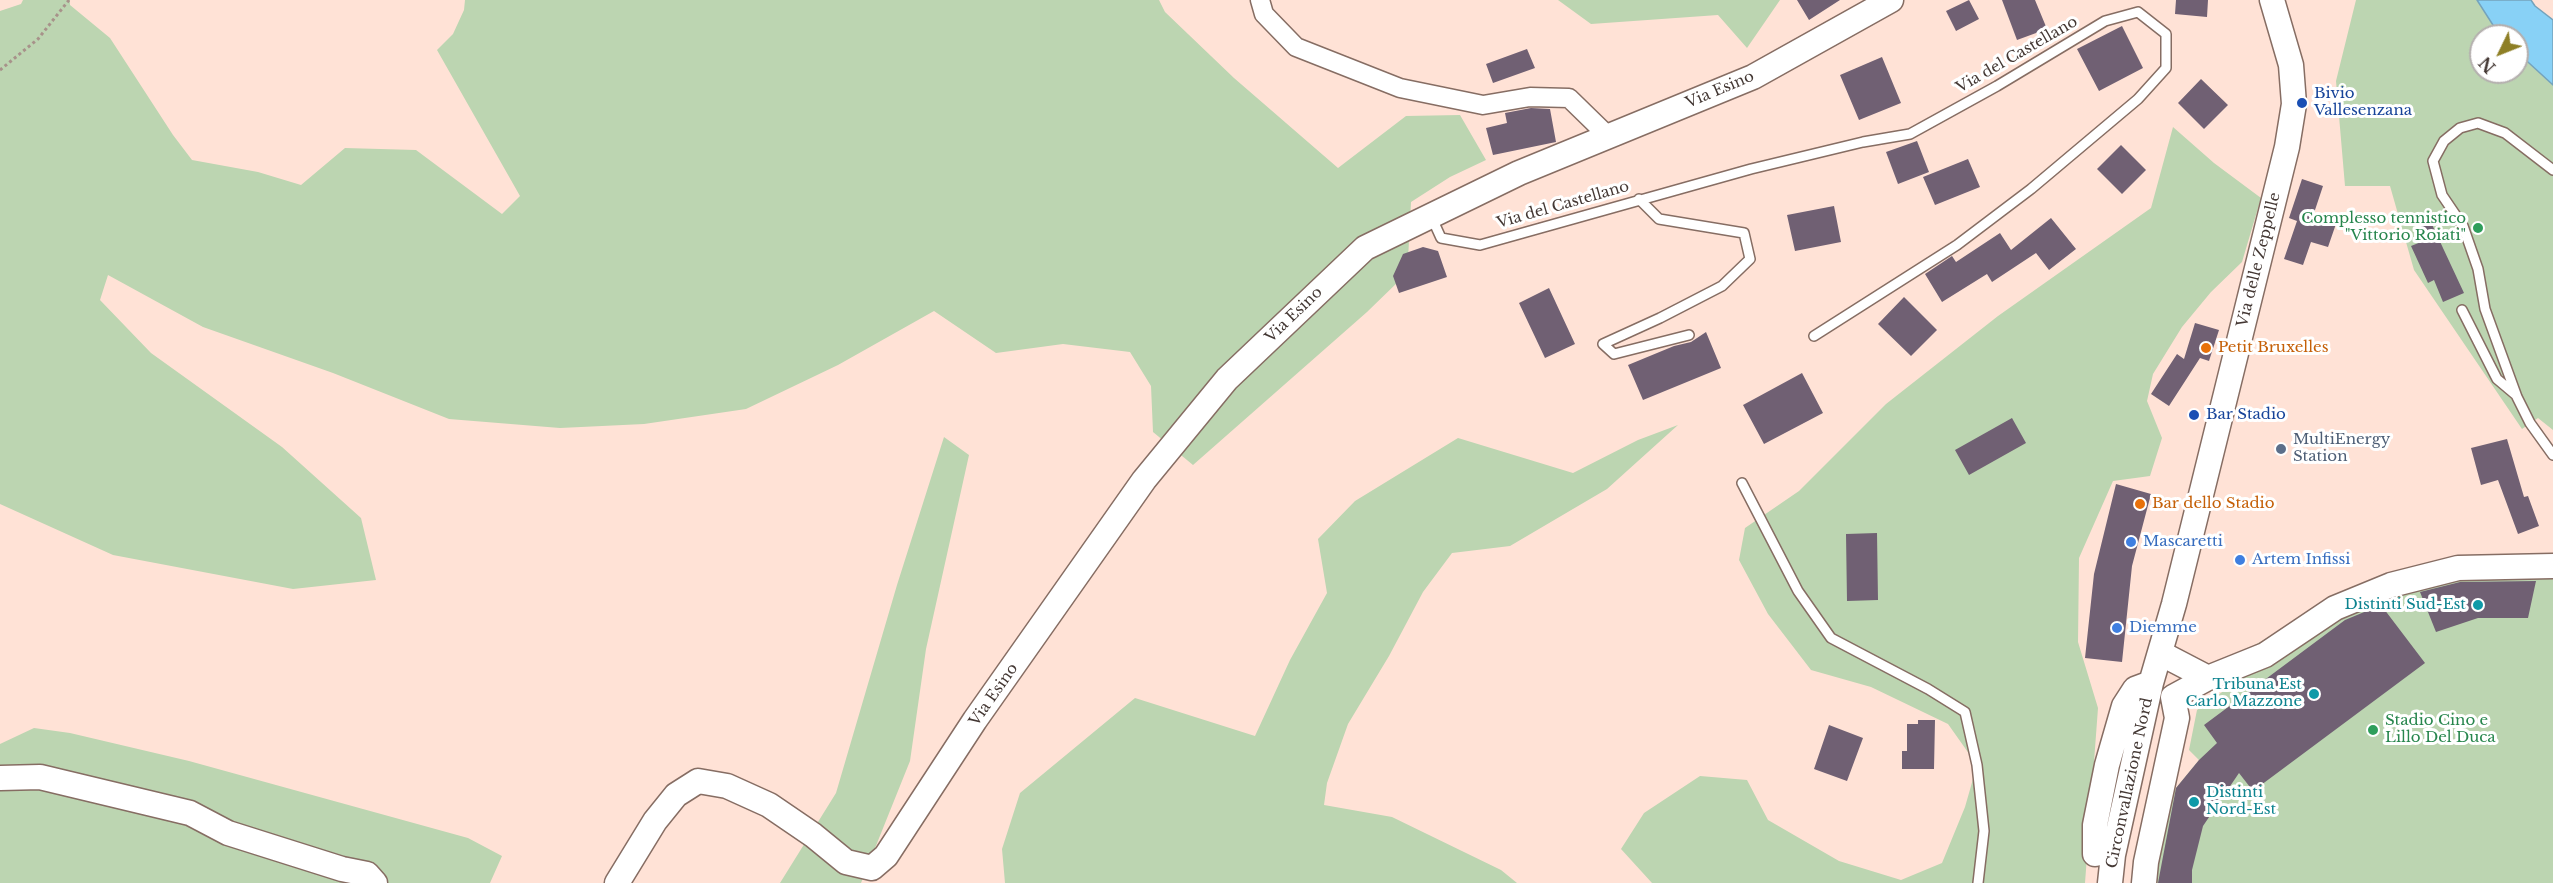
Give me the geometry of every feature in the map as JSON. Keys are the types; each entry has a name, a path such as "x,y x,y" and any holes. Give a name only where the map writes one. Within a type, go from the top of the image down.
{"street":[{"path":"1260,0 1264,14 1296,47 1400,88 1483,105 1530,97 1569,98 1608,136"},
{"name":"Via Esino","path":"617,883 655,821 676,795 698,781 728,786 769,805 813,835 846,862 872,868 886,856 975,720 1144,480 1227,380 1365,248 1519,173 1753,77 1891,0"},
{"name":"Via delle Zeppelle","path":"2151,683 2177,593 2287,147 2294,104 2290,65 2272,0"},
{"path":"2173,697 2208,678 2265,655 2335,608 2391,585 2458,568 2553,566"},
{"path":"2160,653 2208,678"},
{"path":"2095,854 2095,825 2107,765 2124,706 2135,689 2151,683 2173,697 2177,718 2146,862 2144,883"},
{"name":"Circonvallazione Nord","path":"2110,883 2113,855 2151,683"},
{"path":"0,778 40,777 190,813 228,833 342,869 367,874 375,883"}],"lane":[{"name":"Via del Castellano","path":"1431,216 1441,238 1480,245 1774,163 1863,142 1910,134 1997,86 2105,21 2138,12 2166,34 2166,68 2138,99 2031,189 1958,245 1814,336"},
{"path":"2553,170 2505,133 2478,123 2460,128 2444,141 2433,161 2442,195 2463,226 2478,269 2486,309 2517,397 2530,423 2553,455"},
{"path":"1639,200 1659,219 1744,233 1750,259 1722,286 1603,344 1614,354 1689,335"},
{"path":"2462,310 2497,378 2517,397"},
{"path":"1742,483 1798,591 1831,638 1928,689 1965,712 1977,765 1984,831 1978,883"}],"path":[{"path":"0,70 38,39 69,0"}],"green space":[{"path":"23,0 70,0 70,5 110,38 173,135 192,160 258,172 301,185 345,148 416,150 502,214 520,196 437,50 453,34 464,10 465,0 1159,0 1165,12 1234,78 1338,168 1406,116 1460,115 1486,160 1450,177 1411,202 1408,260 1401,279 1367,312 1193,465 1153,432 1151,386 1130,352 1063,344 996,353 934,311 838,365 746,409 644,424 560,428 449,419 333,373 203,327 108,275 100,300 151,353 282,447 361,518 376,580 293,589 113,555 0,504 0,11 21,4"},
{"path":"1558,0 1780,0 1747,48 1718,15 1591,24"},
{"name":"Complesso tennistico \"Vittorio Roiati\"","path":"2356,0 2477,0 2492,24 2469,24 2469,84 2529,84 2529,63 2553,85 2553,430 2538,418 2522,429 2414,270 2390,186 2345,186 2336,81"},
{"path":"2173,127 2214,163 2261,198 2242,262 2211,292 2182,327 2153,374 2147,401 2162,438 2150,476 2113,481 2079,558 2078,642 2098,708 2085,883 1652,883 1621,849 1644,813 1700,776 1747,780 1768,820 1839,861 1901,880 1942,863 1965,807 1977,765 1948,724 1871,687 1811,670 1768,614 1739,560 1745,528 1799,491 1886,404 1998,316 2151,208"},
{"path":"1678,425 1607,489 1510,546 1452,553 1423,592 1389,656 1348,724 1327,783 1324,805 1392,817 1501,870 1517,883 1005,883 1002,849 1020,793 1135,698 1255,736 1290,660 1327,593 1318,539 1355,501 1458,438 1573,473 1638,440"},
{"path":"944,437 969,455 926,649 910,761 861,883 780,883 836,793 897,585"},
{"name":"Stadio Cino e Lillo Del Duca","path":"2553,558 2553,883 2152,883 2163,815 2176,788 2199,760 2189,750 2197,710 2232,685 2232,658 2332,601"},
{"path":"34,728 70,733 189,761 468,838 502,856 490,883 0,883 0,744"}],"water":[{"path":"2477,0 2531,0 2553,20 2553,85 2529,63 2529,24 2492,24"}],"building":[{"path":"1797,0 1840,0 1809,20"},
{"path":"1969,0 1979,19 1956,31 1946,11"},
{"path":"2002,0 2035,0 2047,29 2017,40"},
{"path":"2176,0 2208,0 2207,17 2175,14"},
{"path":"2122,26 2143,68 2099,91 2077,49"},
{"path":"1527,49 1535,68 1493,83 1486,64"},
{"path":"1882,57 1901,103 1859,120 1840,75"},
{"path":"2201,79 2228,105 2204,129 2178,103"},
{"path":"1531,108 1550,109 1556,142 1493,155 1486,128 1507,123 1505,113"},
{"path":"1917,141 1929,172 1898,184 1886,152"},
{"path":"2121,145 2146,170 2122,194 2097,169"},
{"path":"1968,159 1980,187 1935,205 1923,177"},
{"path":"2302,179 2323,186 2314,213 2337,221 2328,247 2311,242 2303,265 2284,259 2297,221 2289,218"},
{"path":"1834,206 1841,242 1795,251 1787,215"},
{"path":"2051,218 2076,249 2049,270 2036,253 1992,282 1987,274 1942,302 1925,274 1952,256 1956,262 2000,233 2011,250"},
{"path":"2429,218 2464,293 2443,302 2434,280 2428,283 2411,246 2421,242 2414,225"},
{"path":"1423,247 1438,251 1447,277 1399,293 1393,276 1403,254"},
{"path":"1549,288 1575,344 1545,358 1519,303"},
{"path":"1904,297 1937,330 1911,356 1878,324"},
{"path":"2195,323 2219,330 2209,361 2200,358 2169,406 2151,394 2177,354 2184,359"},
{"path":"1706,332 1721,368 1643,400 1628,365 1674,346 1691,342"},
{"path":"1802,373 1823,413 1764,444 1743,405"},
{"path":"2012,418 2026,443 1969,475 1955,450"},
{"path":"2507,439 2524,497 2528,496 2539,526 2518,534 2498,480 2481,485 2471,448"},
{"path":"2116,484 2151,494 2132,566 2122,662 2085,658 2094,574"},
{"path":"1877,533 1878,600 1847,601 1846,534"},
{"name":"Distinti Sud-Est","path":"2536,581 2528,618 2478,618 2436,632 2420,592 2460,582"},
{"name":"Tribuna Est Carlo Mazzone","path":"2381,605 2425,663 2253,791 2239,773 2203,826 2192,870 2192,883 2158,883 2176,788 2199,760 2217,743 2204,725 2345,620"},
{"path":"1918,720 1935,720 1934,769 1902,769 1902,751 1907,751 1907,724 1918,724"},
{"path":"1829,725 1863,738 1847,781 1814,769"}],"place":[{"name":"Bivio Vallesenzana","path":"2302,103"},
{"name":"Complesso tennistico \"Vittorio Roiati\"","path":"2478,228"},
{"name":"Petit Bruxelles","path":"2206,348"},
{"name":"Bar Stadio","path":"2194,415"},
{"name":"MultiEnergy Station","path":"2281,449"},
{"name":"Bar dello Stadio","path":"2140,504"},
{"name":"Mascaretti","path":"2131,542"},
{"name":"Artem Infissi","path":"2240,560"},
{"name":"Distinti Sud-Est","path":"2478,605"},
{"name":"Diemme","path":"2117,628"},
{"name":"Tribuna Est Carlo Mazzone","path":"2314,694"},
{"name":"Stadio Cino e Lillo Del Duca","path":"2373,730"},
{"name":"Distinti Nord-Est","path":"2194,802"}]}
